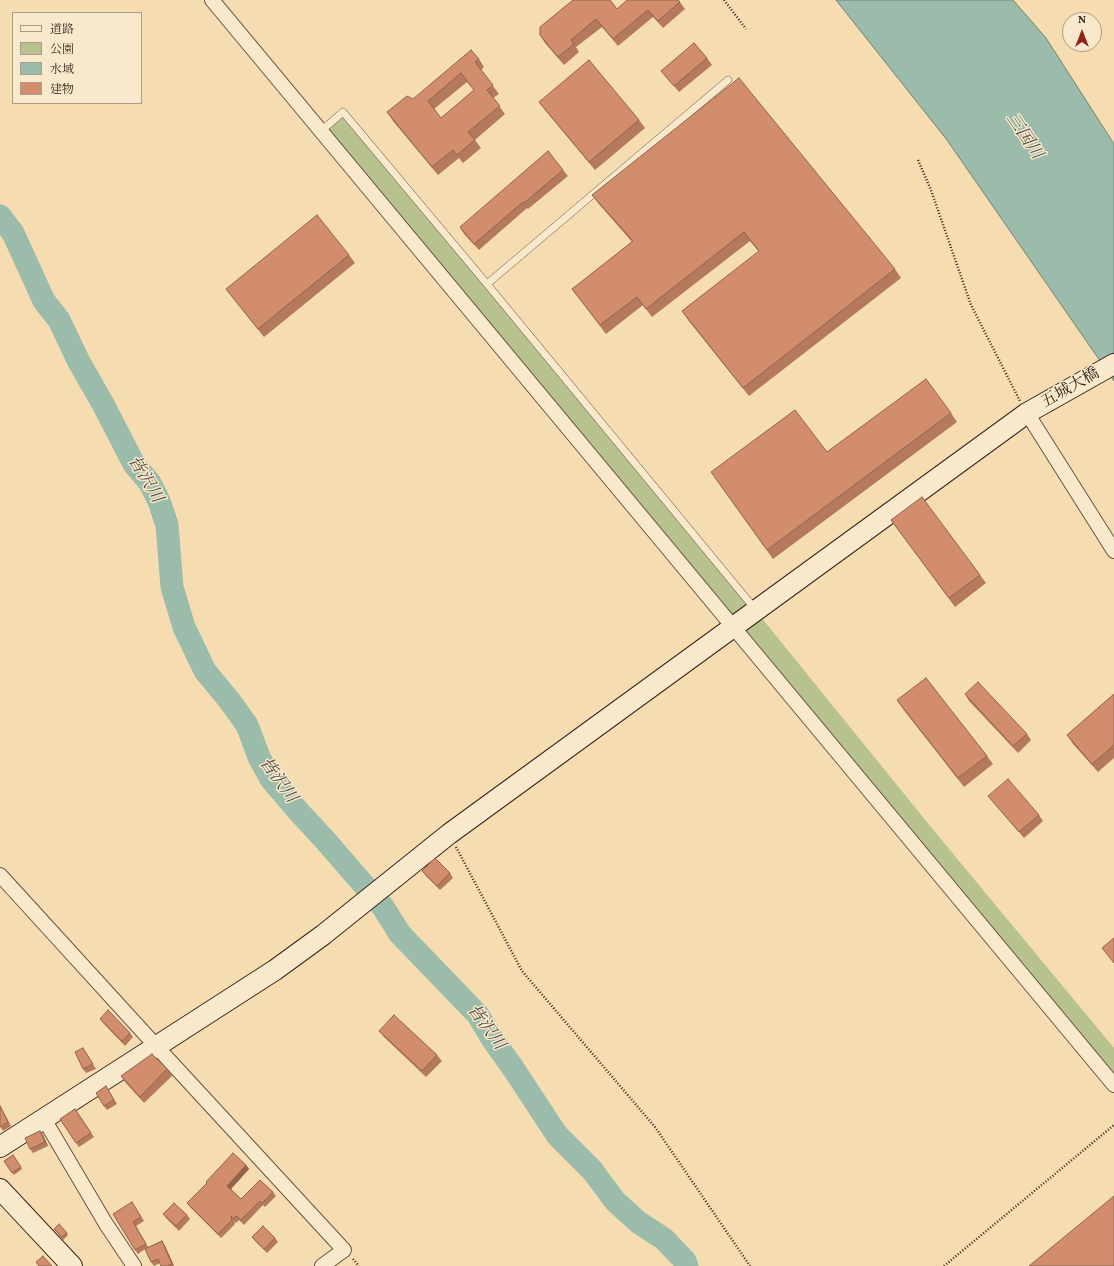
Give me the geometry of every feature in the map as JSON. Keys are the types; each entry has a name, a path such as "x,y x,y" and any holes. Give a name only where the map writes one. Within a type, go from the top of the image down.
{"street":[{"path":"212,0 1114,1085"},
{"name":"五城大橋","path":"0,1147 275,970 323,935 449,834 1027,413 1114,364"},
{"path":"1027,413 1114,551"},
{"path":"0,875 344,1250 322,1266"},
{"path":"44,1119 106,1224 134,1266"},
{"path":"0,1189 72,1266"}],"lane":[{"path":"487,284 728,80"},
{"path":"321,131 343,112 487,284 756,611"}],"path":[{"path":"724,0 746,29"},
{"path":"918,160 931,190 971,305 1027,413"},
{"path":"449,834 522,971 655,1128 750,1266"},
{"path":"944,1266 1114,1125"}],"green space":[{"path":"343,112 756,611 935,832 1114,1048 1114,1085 321,131"}],"water":[{"name":"三国川","path":"836,0 1013,0 1046,38 1114,144 1114,381 947,140"}],"building":[{"path":"573,0 610,0 617,9 627,0 678,0 680,2 658,21 648,10 613,39 596,19 571,40 574,44 558,57 540,35 540,27"},
{"path":"694,43 707,58 674,86 661,71"},
{"path":"471,50 479,59 475,62 493,85 487,90 500,106 468,132 475,140 457,155 453,150 432,167 387,112 407,96 413,99","holes":["461,73 474,90 441,118 428,101"]},
{"path":"589,60 639,120 589,162 539,102"},
{"path":"739,78 895,269 743,388 682,311 759,251 744,232 646,309 637,297 600,325 572,289 633,241 592,195"},
{"path":"548,151 563,170 474,244 460,227"},
{"path":"317,215 349,255 258,329 226,289"},
{"path":"926,379 951,413 767,550 711,472 795,410 827,452"},
{"path":"922,497 980,575 949,598 891,520"},
{"path":"926,678 987,756 958,778 897,700"},
{"path":"978,682 1027,734 1013,746 965,694"},
{"path":"1114,694 1114,745 1092,764 1067,735"},
{"path":"1008,779 1039,815 1019,832 988,796"},
{"path":"435,858 450,873 437,886 422,871"},
{"path":"1114,938 1114,963 1102,948"},
{"path":"108,1010 130,1033 122,1041 100,1019"},
{"path":"394,1015 437,1055 422,1071 379,1031"},
{"path":"83,1048 93,1064 83,1069 75,1052"},
{"path":"152,1054 167,1069 140,1097 121,1076"},
{"path":"106,1086 114,1100 104,1106 96,1093"},
{"path":"0,1106 8,1122 0,1127"},
{"path":"75,1109 91,1133 76,1143 60,1119"},
{"path":"40,1131 45,1142 30,1149 25,1138"},
{"path":"233,1153 246,1165 227,1186 241,1199 260,1180 273,1192 262,1203 260,1201 241,1220 236,1216 233,1219 231,1216 232,1220 218,1234 187,1203"},
{"path":"13,1155 21,1167 12,1173 4,1161"},
{"path":"1114,1196 1114,1266 1029,1266"},
{"path":"132,1202 141,1217 133,1222 146,1244 135,1250 113,1214"},
{"path":"174,1203 187,1215 176,1226 163,1214"},
{"path":"59,1224 67,1233 62,1237 54,1229"},
{"path":"263,1226 275,1238 264,1249 252,1237"},
{"path":"162,1241 172,1264 167,1266 161,1266 158,1259 151,1262 145,1249"},
{"path":"43,1256 52,1266 39,1266 36,1262"}],"waterway":[{"name":"皆沢川","path":"0,216 13,233 44,301 59,320 79,362 134,464 150,483 159,501 167,525 172,587 184,627 205,671 247,725 259,757 271,779 383,907 400,934 478,1015 493,1040 557,1135 592,1170 615,1201 638,1222 664,1239 685,1261 687,1266"}]}
